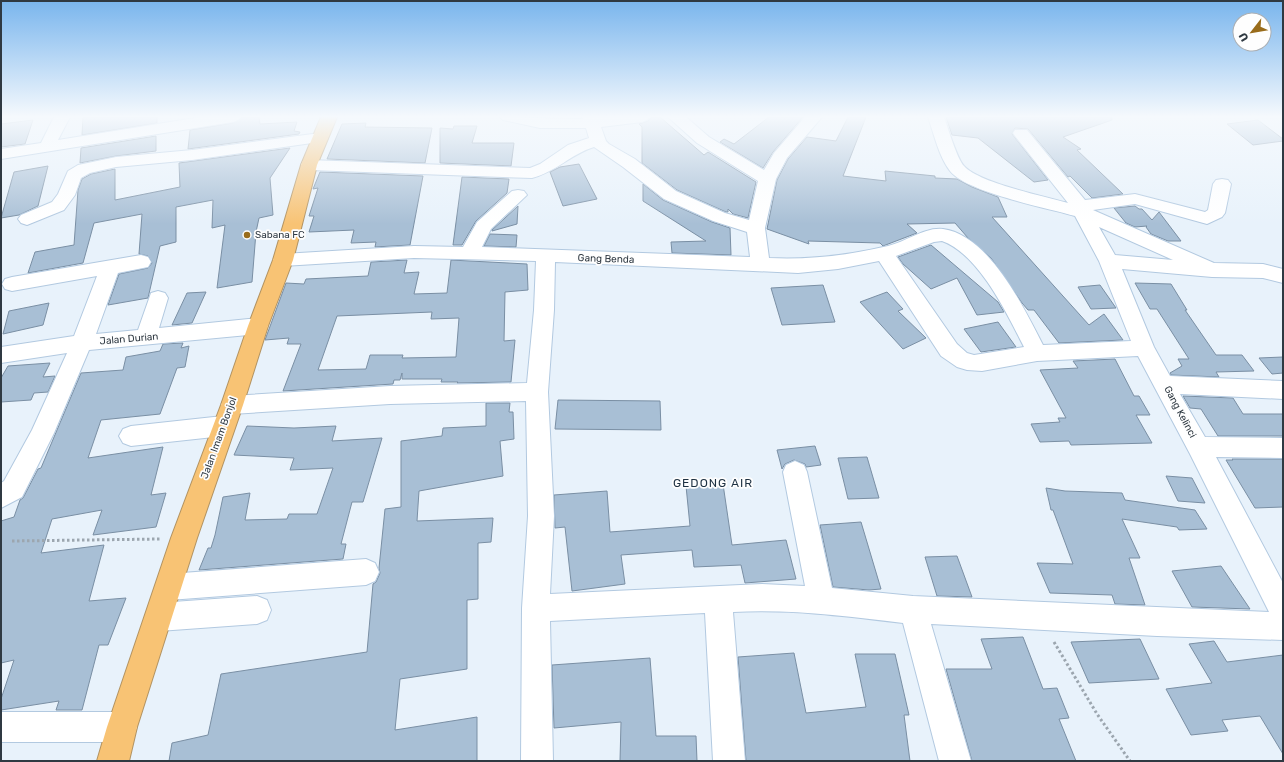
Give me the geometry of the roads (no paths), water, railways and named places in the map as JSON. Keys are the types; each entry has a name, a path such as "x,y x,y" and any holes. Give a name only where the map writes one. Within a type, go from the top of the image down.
{"highway":[{"name":"Jalan Imam Bonjol","path":"113,761 122,727 184,538 223,426 232,405 258,326 284,260 309,165 314,153"}],"street":[{"path":"27,219 58,206 66,195 74,175 84,169 116,162 210,153"},
{"path":"309,165 532,173 546,168 568,153"},
{"path":"612,153 630,163 670,195 719,217 756,228"},
{"path":"724,153 767,179"},
{"path":"760,265 756,228 767,179 783,153"},
{"path":"949,153 957,169 967,175 1004,191 1081,209 1212,270"},
{"name":"Gang Kelinci","path":"1036,153 1081,209 1109,260 1144,348 1165,384 1281,603"},
{"path":"1081,209 1134,199 1167,206 1194,216 1207,218 1216,213 1222,184"},
{"path":"469,254 483,226 518,195"},
{"name":"Gang Benda","path":"284,260 414,252 760,265 818,265 864,258 904,247 925,238 942,235 952,237 961,242 974,255 1008,300 1037,353"},
{"path":"883,252 948,350 956,357 966,362 977,363 1037,353 1144,348"},
{"path":"537,761 536,608 541,516 537,392 544,310 546,256"},
{"path":"1109,260 1212,270 1263,271 1283,276"},
{"path":"12,284 141,262"},
{"path":"1,497 13,489 42,433 82,343 110,268"},
{"path":"146,338 158,298"},
{"name":"Jalan Durian","path":"1,355 82,343 258,326"},
{"path":"1165,384 1283,390"},
{"path":"232,405 390,395 537,392"},
{"path":"131,436 223,426"},
{"path":"1198,447 1283,448"},
{"path":"795,472 821,600"},
{"path":"169,587 366,572"},
{"path":"536,608 762,597 821,600 913,610 1040,615 1157,622 1283,626"},
{"path":"718,599 729,761"},
{"path":"159,617 257,610"},
{"path":"913,610 955,761"},
{"path":"1,727 122,727"}],"place":[{"name":"Sabana FC","path":"247,235"}],"district":[{"name":"GEDONG AIR","path":"713,483"}]}
